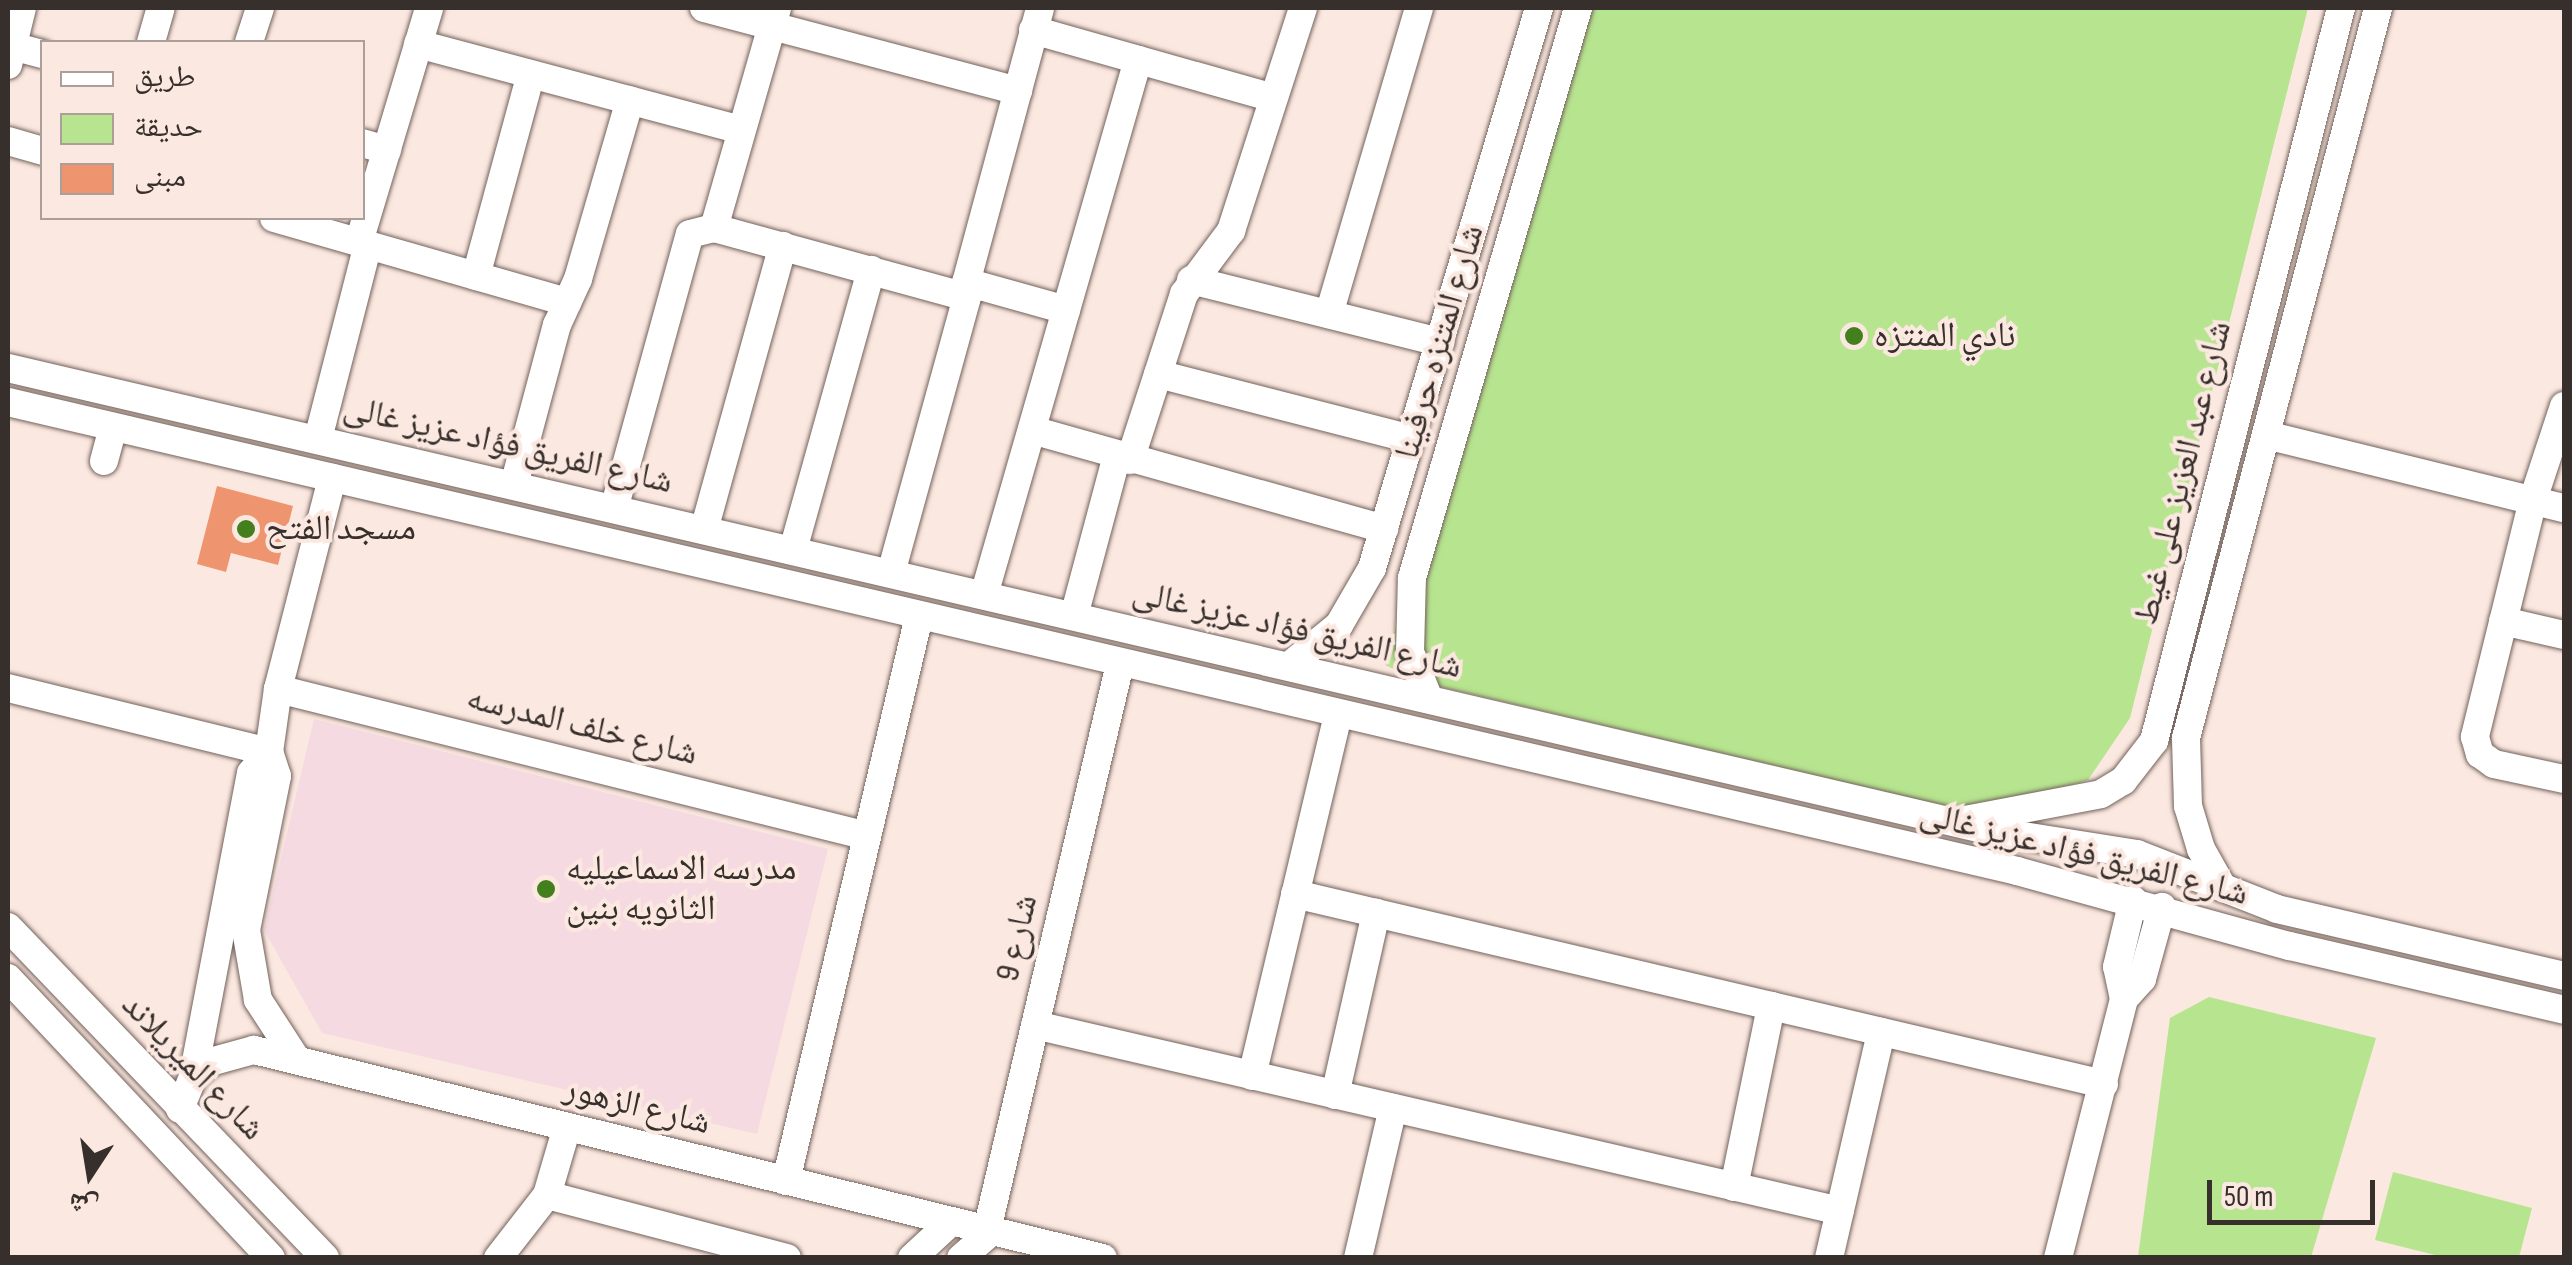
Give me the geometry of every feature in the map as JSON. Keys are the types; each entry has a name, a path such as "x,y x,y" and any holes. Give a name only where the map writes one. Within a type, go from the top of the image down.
{"street":[{"path":"22,8 10,55 40,54"},
{"path":"152,40 161,8"},
{"path":"251,40 260,8"},
{"path":"318,439 363,243 375,146 429,8"},
{"path":"704,8 774,16 1018,91"},
{"path":"1074,616 1124,458 1192,280 1231,230 1303,8"},
{"path":"1329,314 1419,8"},
{"name":"شارع المتنزه حرفينا","path":"1288,666 1353,607 1384,529 1540,8"},
{"name":"شارع المتنزه حرفينا","path":"1429,699 1410,652 1408,603 1470,375 1578,8"},
{"name":"شارع عبد العزيز على غيط","path":"1958,822 2077,803 2123,781 2141,762 2163,716 2280,234 2340,8"},
{"name":"شارع عبد العزيز على غيط","path":"2224,889 2193,828 2184,760 2378,8"},
{"path":"714,228 774,16"},
{"path":"892,573 968,306 964,288 1036,19 1138,60 1274,98"},
{"path":"418,44 741,130"},
{"path":"984,595 1138,60"},
{"path":"476,276 530,74"},
{"path":"514,485 566,302 630,100"},
{"path":"8,140 40,149"},
{"path":"281,220 566,302"},
{"path":"614,509 690,234 714,228 871,270 1066,310"},
{"path":"2280,234 2317,245"},
{"path":"721,569 716,532 784,246"},
{"path":"793,550 871,270"},
{"path":"1192,280 1329,314 1437,353 1470,375"},
{"name":"شارع الفريق فؤاد عزيز غالى","path":"8,368 1774,780 2025,836 2136,854 2277,909 2564,976"},
{"path":"1158,374 1411,439"},
{"path":"104,461 118,428 134,412 124,394"},
{"name":"شارع الفريق فؤاد عزيز غالى","path":"8,402 1592,776 2017,871 2290,946 2564,1010"},
{"path":"2564,406 2533,500 2476,746 2494,764 2564,779"},
{"path":"185,443 182,425 192,410"},
{"path":"1032,430 1384,529"},
{"path":"2266,435 2564,508"},
{"path":"296,1060 268,1024 246,950 276,776 269,752 278,689 332,478"},
{"path":"2217,491 2250,498"},
{"path":"786,1181 919,616"},
{"path":"2504,622 2564,636"},
{"name":"شارع 9","path":"993,1231 1035,1026 1120,664"},
{"path":"8,688 269,752"},
{"name":"شارع خلف المدرسه","path":"278,689 867,836"},
{"path":"1252,1076 1338,715"},
{"path":"1592,776 1600,739"},
{"path":"180,1109 194,1077 251,773 269,752"},
{"path":"1766,816 1774,780"},
{"path":"2017,871 2025,836"},
{"path":"1295,894 2104,1084"},
{"path":"2058,1258 2124,1000 2117,968 2133,900"},
{"path":"2124,1000 2142,979 2162,908"},
{"path":"1335,1095 1376,913"},
{"path":"218,942 246,950"},
{"name":"شارع الميريلاند","path":"13,945 325,1258"},
{"name":"شارع الميريلاند","path":"8,978 271,1258"},
{"path":"1734,1186 1771,1006"},
{"path":"194,1077 220,1057 254,1050 268,1024"},
{"path":"1035,1026 1840,1211"},
{"path":"1829,1258 1882,1032"},
{"name":"شارع الزهور","path":"254,1050 1102,1258"},
{"path":"1358,1258 1392,1108"},
{"path":"498,1258 547,1195 567,1127"},
{"path":"547,1195 787,1258"},
{"path":"912,1258 952,1221"},
{"path":"962,1258 993,1231 1023,1258"}],"shaded area":[{"name":"مدرسه الاسماعيليه الثانويه بنين","path":"314,719 828,849 757,1134 322,1033 264,930"}],"green space":[{"name":"نادي المنتزه","path":"1581,8 2308,8 2130,718 2088,780 2003,806 1957,809 1420,682 1385,665"},
{"path":"2209,997 2376,1038 2311,1257 2138,1257 2170,1018"},
{"path":"2393,1172 2532,1208 2519,1257 2443,1257 2375,1240"}],"building":[{"name":"مسجد الفتح","path":"217,486 293,506 278,565 231,553 226,572 197,564"}],"place":[{"name":"نادي المنتزه","path":"1854,336"},
{"name":"مسجد الفتح","path":"246,529"},
{"name":"مدرسه الاسماعيليه الثانويه بنين","path":"546,889"}]}
